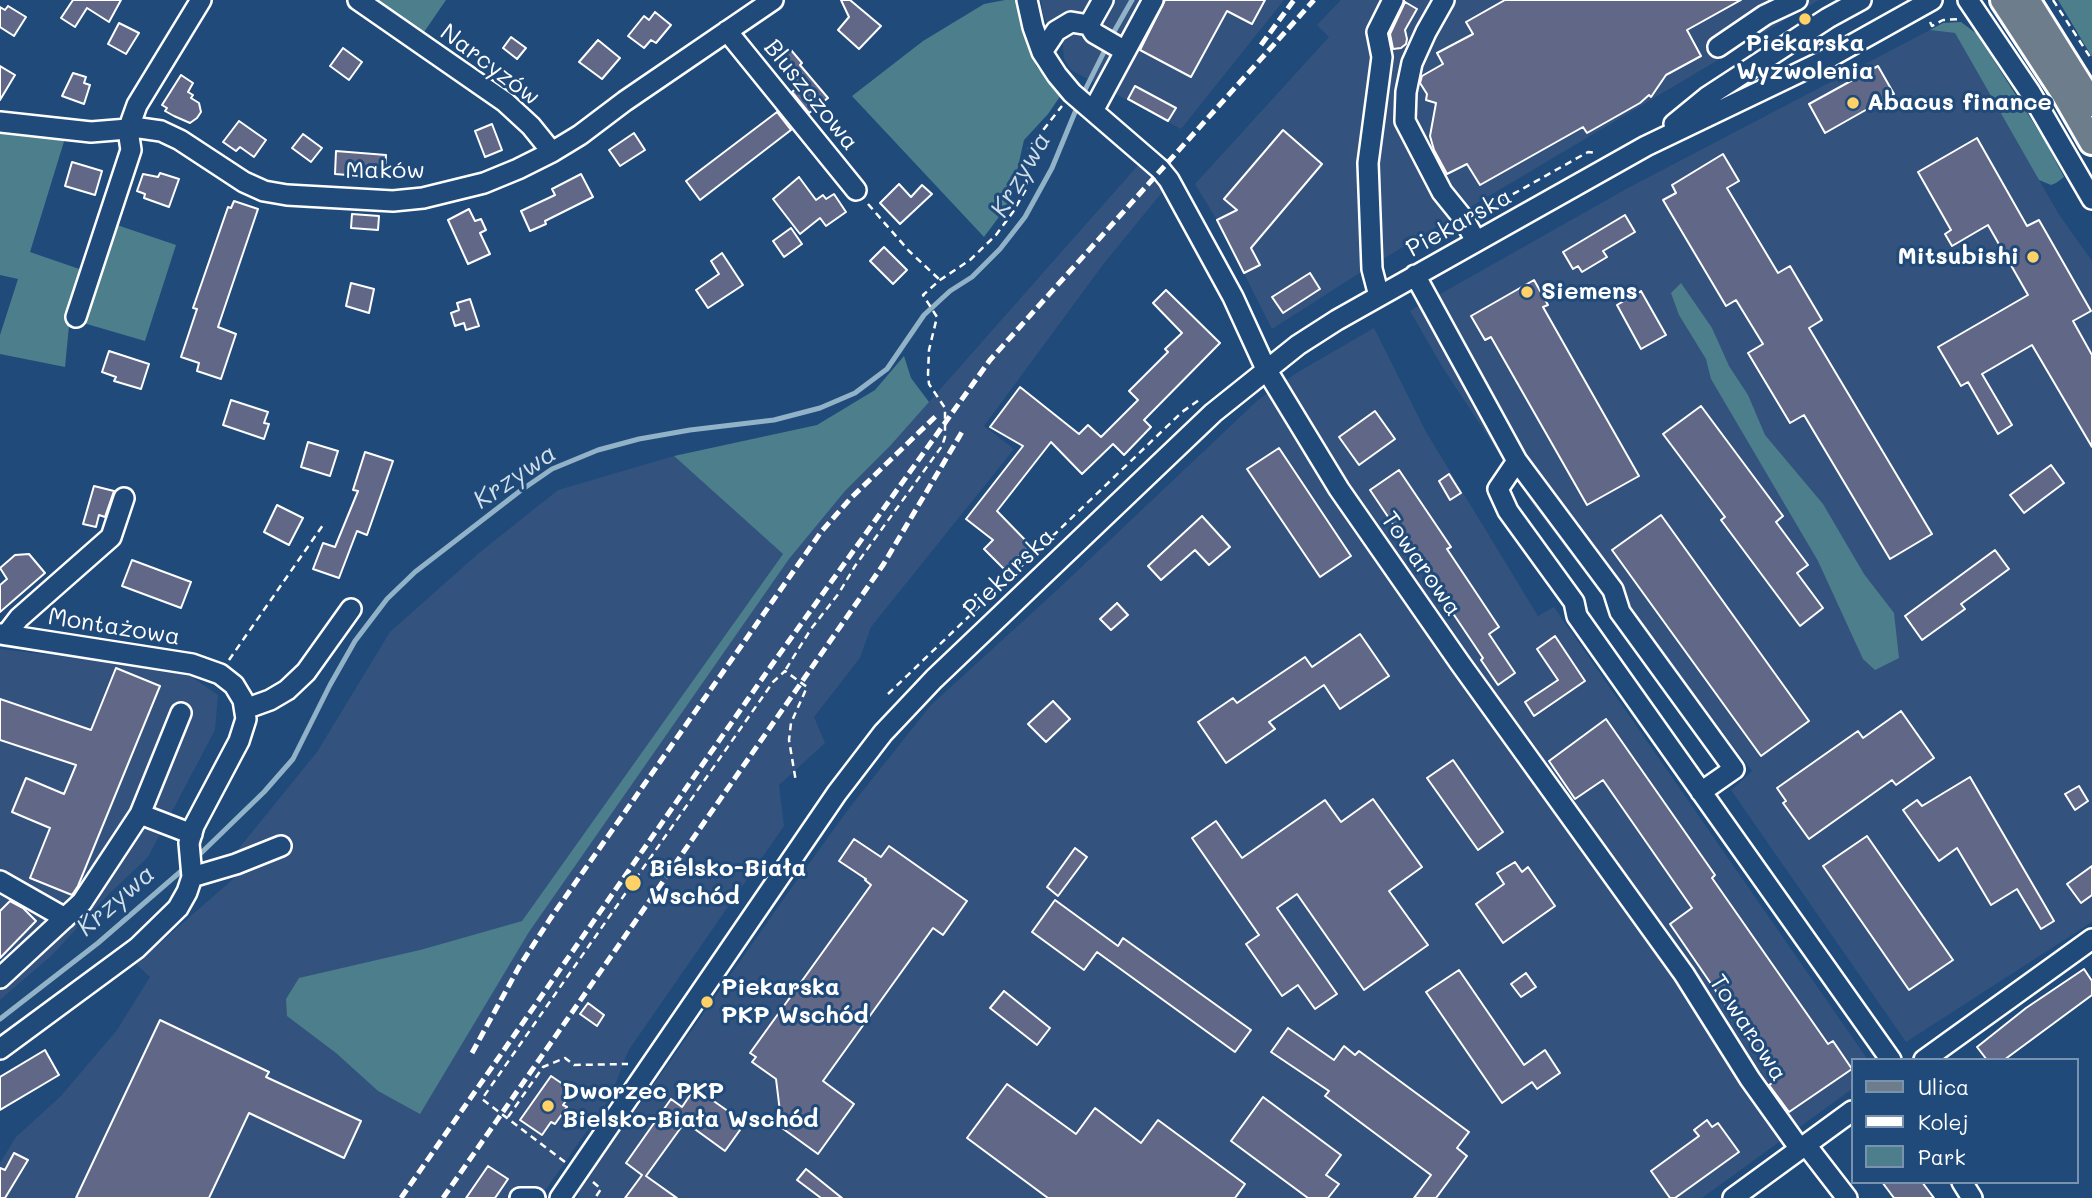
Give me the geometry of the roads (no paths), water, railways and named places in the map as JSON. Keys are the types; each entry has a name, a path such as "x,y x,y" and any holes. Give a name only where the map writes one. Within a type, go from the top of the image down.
{"main road":[{"path":"2012,2 2092,104"},
{"path":"2012,2 2092,142"}],"street":[{"path":"76,317 131,150 128,130 137,105 201,0"},
{"name":"Narcyzów","path":"358,0 505,102 531,126 552,152"},
{"name":"Maków","path":"0,122 91,132 161,131 180,140 244,182 264,191 287,195 393,201 423,198 474,186 552,152 773,0"},
{"name":"Towarowa","path":"1027,0 1042,52 1057,75 1072,93 1170,180 1233,297 1265,369 1339,489 1460,663 1684,974 1750,1079 1847,1198"},
{"path":"1091,29 1103,0"},
{"path":"1090,108 1121,49 1153,0"},
{"path":"1379,296 1373,269 1368,163 1382,57 1377,32 1393,0"},
{"path":"1444,0 1412,63 1406,92 1405,121 1443,192 1476,241"},
{"path":"1718,47 1765,15 1797,0"},
{"name":"Piekarska","path":"1646,146 1707,97 1828,18 1861,0"},
{"name":"Piekarska","path":"560,1198 837,793 883,733 934,679 1213,413 1298,345 1415,275 1646,146 1815,65 1931,0"},
{"path":"1968,0 2044,116 2092,199"},
{"path":"1042,52 1056,32 1071,22 1091,29 1121,49"},
{"name":"Bluszczowa","path":"727,31 856,190"},
{"path":"1415,275 1517,461 1613,590 1620,612 1734,769 1701,792"},
{"path":"1517,461 1498,489 1508,511 1574,602 1577,616 1890,1058"},
{"path":"3,634 111,537 124,498"},
{"path":"0,1049 137,948 178,908 192,877 190,838 239,741 246,719 245,709 270,700 287,690 306,672 351,609"},
{"name":"Montażowa","path":"3,634 192,663 220,674 234,685 245,709"},
{"path":"0,978 82,902 140,814 181,713"},
{"path":"140,814 190,838"},
{"path":"192,877 236,864 281,846"},
{"path":"0,881 65,918"},
{"path":"1927,1058 2092,939"},
{"path":"1732,1198 1850,1112"},
{"path":"520,1198 535,1198"}],"waterway":[{"name":"Krzywa","path":"1111,37 1132,0"},
{"name":"Krzywa","path":"1082,96 1107,46"},
{"name":"Krzywa","path":"197,857 264,792 293,759 355,641 387,599 415,572 520,491 552,469 598,450 690,430 774,420 820,408 855,393 887,369 924,315 950,291 972,277 1000,249 1025,217 1052,168 1078,105"},
{"name":"Krzywa","path":"0,1019 98,943 187,866"}],"railway":[{"path":"1261,45 1294,0"},
{"path":"401,1198 771,666 990,360 1314,0"},
{"path":"472,1053 519,967 550,919 821,532 851,498 938,414"},
{"path":"443,1198 883,565 962,432"}],"place":[{"name":"Piekarska Wyzwolenia","path":"1805,19"},
{"name":"Abacus finance","path":"1853,103"},
{"name":"Mitsubishi","path":"2033,257"},
{"name":"Siemens","path":"1527,292"},
{"name":"Bielsko-Biała Wschód","path":"633,883"},
{"name":"Piekarska PKP Wschód","path":"707,1002"},
{"name":"Dworzec PKP Bielsko-Biała Wschód","path":"548,1106"}]}
